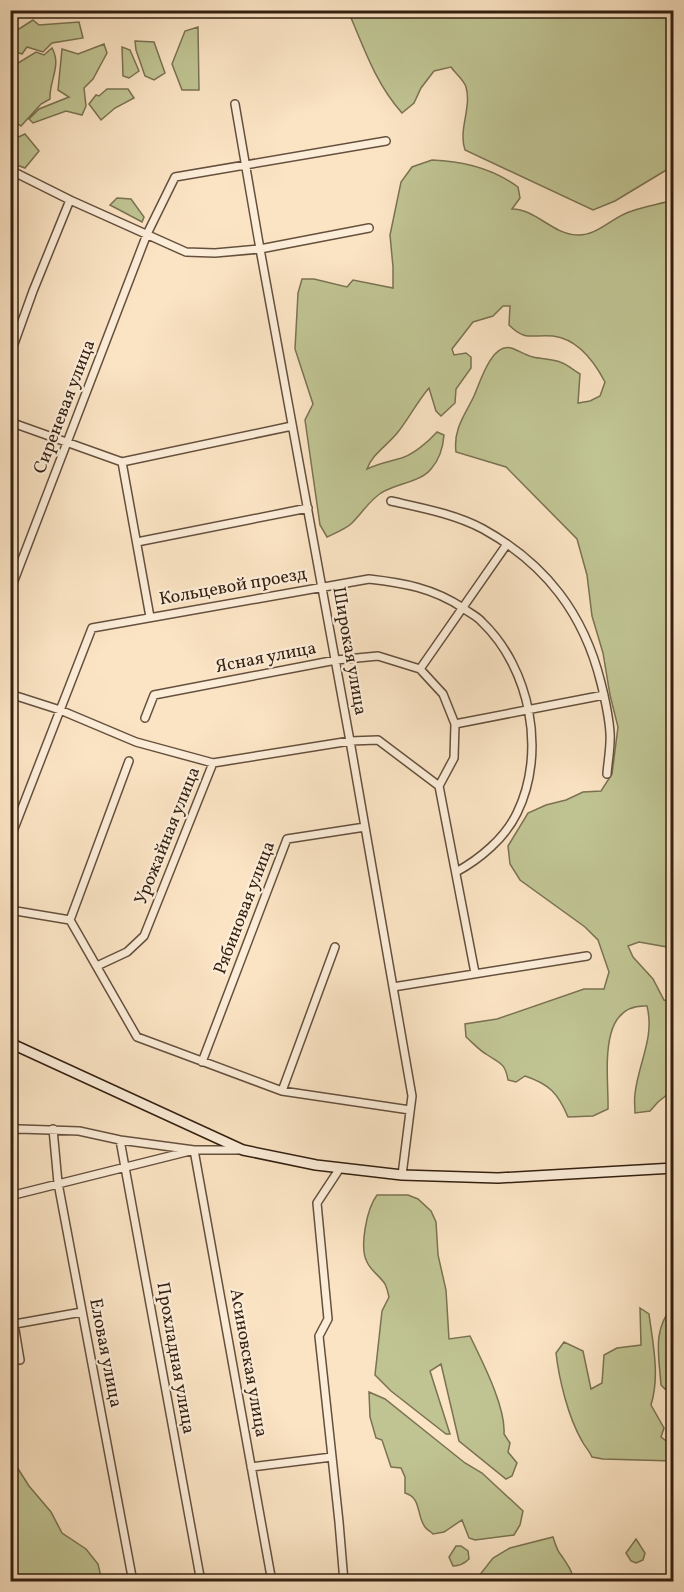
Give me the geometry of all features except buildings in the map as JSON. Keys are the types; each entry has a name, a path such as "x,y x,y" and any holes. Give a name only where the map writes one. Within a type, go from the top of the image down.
{"street":[{"name":"Широкая улица","path":"235,105 336,660 412,1096 402,1175"},
{"path":"147,234 175,177 386,141"},
{"path":"10,170 70,200 186,252 215,253 260,249 369,228"},
{"path":"10,355 70,200"},
{"name":"Сиреневая улица","path":"10,591 147,234"},
{"path":"10,422 122,462 292,426"},
{"path":"122,462 150,617"},
{"path":"391,501 454,517 481,528 534,564 558,590 577,619 594,654 611,734 607,774"},
{"path":"137,542 308,508"},
{"path":"475,973 439,786 454,758 455,724 443,694 420,669 507,544"},
{"name":"Кольцевой проезд","path":"10,839 92,628 369,579 411,584 447,597 482,621 506,651 522,685 533,737 529,779 517,813 496,843 472,864 456,873"},
{"name":"Ясная улица","path":"145,718 154,695 336,660 378,656 420,669"},
{"path":"10,694 60,710 136,742 213,763"},
{"path":"455,724 604,695"},
{"name":"Урожайная улица","path":"97,966 126,952 144,936 213,763 350,741 378,740 439,786"},
{"path":"70,920 129,761"},
{"name":"Рябиновая улица","path":"202,1062 287,839 365,827"},
{"path":"10,910 70,920"},
{"path":"70,920 137,1037 282,1091 410,1110"},
{"path":"282,1091 335,947"},
{"path":"393,987 587,956"},
{"path":"10,1043 243,1150 316,1166 402,1175 498,1178 674,1168"},
{"path":"10,1131 52,1129 79,1131 120,1140 194,1150 243,1150"},
{"name":"Еловая улица","path":"52,1129 58,1183 133,1581"},
{"name":"Прохладная улица","path":"120,1140 201,1581"},
{"path":"10,1196 194,1150"},
{"name":"Асиновская улица","path":"194,1150 272,1581"},
{"path":"340,1168 318,1203 328,1320 319,1336 344,1581"},
{"path":"10,1300 21,1360"},
{"path":"15,1324 82,1312"},
{"path":"251,1467 332,1457"}],"green space":[{"path":"348,11 556,11 581,17 640,11 673,11 673,166 615,201 593,210 465,150 463,134 467,95 465,84 451,67 434,71 421,88 414,103 402,113 377,77"},
{"path":"33,20 39,25 79,22 83,38 52,43 43,52 27,47 22,54 14,51 11,54 11,34"},
{"path":"198,27 199,90 182,90 172,64 185,31"},
{"path":"135,41 154,42 165,73 154,80 145,76"},
{"path":"104,44 107,53 93,79 84,88 86,106 82,115 66,111 33,123 29,119 39,109 69,97 58,90 62,49 78,54"},
{"path":"122,47 130,50 139,71 129,78 123,76"},
{"path":"52,48 56,61 50,99 41,104 21,126 11,119 11,82 18,63 36,52 44,55"},
{"path":"107,89 128,89 134,98 115,108 101,120 89,104 96,95 99,96"},
{"path":"25,134 39,151 25,168 11,163 10,141"},
{"path":"432,160 466,164 488,170 508,180 518,187 520,198 512,209 529,213 568,234 592,232 625,214 673,200 673,948 639,942 628,946 633,957 653,979 664,1000 673,1002 673,1090 650,1111 635,1113 637,1083 648,1040 647,1006 631,1008 620,1016 613,1029 607,1061 608,1109 593,1116 568,1117 552,1090 533,1079 525,1076 516,1082 508,1080 501,1064 466,1037 465,1024 497,1019 584,989 604,989 609,972 598,940 585,927 520,880 510,864 508,846 528,813 583,792 601,791 612,774 618,727 603,653 592,616 587,575 577,539 506,467 456,452 456,436 460,422 487,365 504,348 560,362 580,374 578,403 600,396 605,382 601,374 578,346 562,338 520,334 509,325 510,306 503,306 493,316 473,322 452,349 454,355 466,353 471,357 471,368 456,389 455,403 441,416 436,411 429,388 398,432 376,454 367,469 409,455 437,432 444,435 440,453 434,465 421,477 381,493 352,523 340,531 327,537 320,525 305,420 313,404 295,349 298,293 302,279 314,279 347,287 353,280 393,288 390,235 401,182 412,167"},
{"path":"117,198 131,199 144,217 142,222 110,205"},
{"path":"377,1195 408,1195 418,1199 431,1211 436,1222 438,1255 446,1290 449,1339 470,1336 492,1384 504,1423 504,1434 510,1443 508,1452 517,1463 512,1476 506,1479 459,1441 441,1364 430,1371 450,1434 446,1434 391,1391 375,1375 382,1311 389,1297 385,1284 369,1265 364,1247 365,1228"},
{"path":"673,1306 673,1385 665,1389 661,1385 658,1343 662,1324"},
{"path":"640,1308 649,1314 654,1348 655,1383 651,1405 664,1428 661,1437 673,1446 673,1461 592,1457 568,1409 556,1353 564,1342 583,1351 591,1389 602,1383 604,1355 617,1348 641,1345"},
{"path":"369,1392 385,1399 465,1463 482,1473 523,1511 520,1525 514,1535 475,1540 469,1538 462,1520 444,1532 433,1534 427,1529 422,1522 414,1499 405,1493 405,1477 401,1468 391,1467 382,1440 376,1438 370,1417"},
{"path":"15,1464 29,1486 51,1512 62,1533 86,1549 98,1564 101,1577 94,1582 11,1581 10,1469"},
{"path":"553,1537 558,1551 571,1570 574,1581 475,1581 493,1558 510,1548"},
{"path":"636,1539 645,1553 643,1560 636,1563 631,1561 626,1553"},
{"path":"456,1546 461,1546 468,1551 469,1559 458,1566 453,1566 449,1557"}]}
